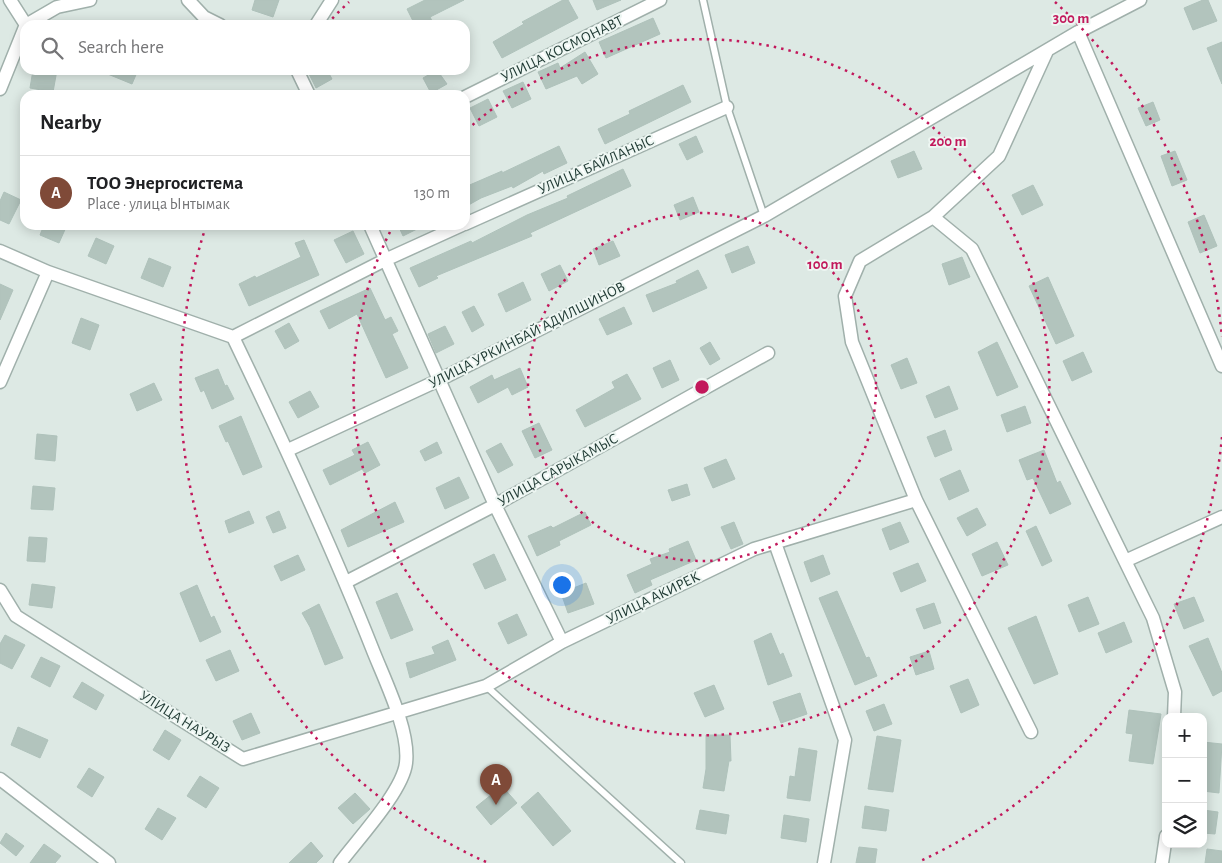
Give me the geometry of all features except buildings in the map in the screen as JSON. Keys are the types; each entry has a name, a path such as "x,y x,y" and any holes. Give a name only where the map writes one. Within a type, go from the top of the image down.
{"street":[{"path":"10,0 22,20"},
{"path":"35,20 56,7 90,0"},
{"path":"188,0 204,16 211,20"},
{"path":"319,20 332,0"},
{"name":"УЛИЦА КОСМОНАВТ","path":"470,95 660,0"},
{"name":"УЛИЦА УРКИНБАЙ АДИЛШИНОВ","path":"288,450 439,380 764,216 1078,32 1140,0"},
{"path":"1078,32 1222,366"},
{"path":"0,89 20,41"},
{"path":"1031,732 916,500 852,342 845,296 860,261 933,217 999,156 1047,51"},
{"path":"299,75 307,90"},
{"name":"УЛИЦА БАЙЛАНЫС","path":"470,221 727,107"},
{"path":"933,217 972,249 1153,618 1175,692 1174,713"},
{"path":"372,230 495,505 562,642"},
{"name":"УЛИЦА БАЙЛАНЫС","path":"233,336 385,260 451,230"},
{"path":"0,251 48,272 233,336 288,450 346,582 398,713 406,763 399,786 340,863"},
{"path":"0,382 48,272"},
{"name":"УЛИЦА САРЫКАМЫС","path":"346,582 495,505 768,353"},
{"name":"УЛИЦА АКИРЕК","path":"398,713 486,686 562,642 754,549 916,500"},
{"path":"1125,561 1222,517"},
{"path":"775,543 845,740 824,863"},
{"name":"УЛИЦА НАУРЫЗ","path":"0,590 16,616 243,759 398,713"},
{"path":"0,779 109,863"},
{"path":"1162,863 1164,848"}],"lane":[{"path":"703,0 727,107 764,216"},
{"path":"486,686 681,863"}],"place":[{"name":"ТОО Энергосистема","path":"496,805"}]}
